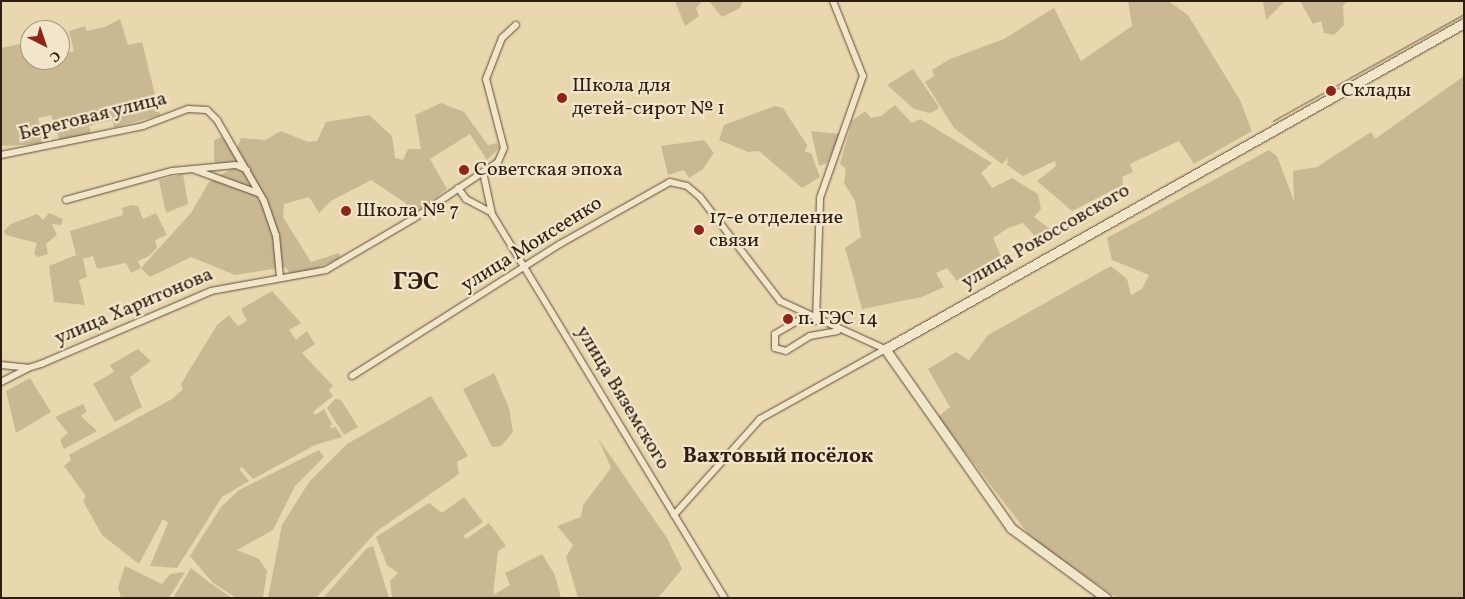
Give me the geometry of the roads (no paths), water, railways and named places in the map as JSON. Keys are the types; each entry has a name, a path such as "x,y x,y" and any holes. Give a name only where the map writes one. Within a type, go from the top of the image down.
{"street":[{"path":"816,320 820,198 863,76 833,1"},
{"name":"улица Рокоссовского","path":"674,515 760,419 1464,23"},
{"name":"улица Харитонова","path":"1,382 28,368 211,291 334,267 498,162 504,148 486,79 502,38 516,26"},
{"name":"Береговая улица","path":"1,155 143,126 200,108 217,120 248,171"},
{"path":"66,200 155,174 236,165 248,171 260,194 276,235 280,277"},
{"path":"192,169 260,194"},
{"path":"483,172 489,192 492,214"},
{"name":"улица Моисеенко","path":"352,376 656,188 680,183 700,197 772,293 806,316 884,349"},
{"path":"458,188 492,214"},
{"path":"475,202 489,192"},
{"name":"улица Вяземского","path":"492,214 725,598"},
{"path":"806,316 774,334 775,348 786,351 810,336 839,331"},
{"path":"884,349 1011,528 1106,598"},
{"path":"1,364 28,368"}],"waterway":[{"path":"1274,121 1464,15"}],"place":[{"name":"Склады","path":"1331,91"},
{"name":"Школа для детей-сирот № 1","path":"562,98"},
{"name":"Советская эпоха","path":"464,170"},
{"name":"Школа № 7","path":"346,211"},
{"name":"17-е отделение связи","path":"699,230"},
{"name":"п. ГЭС 14","path":"788,319"}],"district":[{"name":"ГЭС","path":"416,283"},
{"name":"Вахтовый посёлок","path":"778,457"}]}
